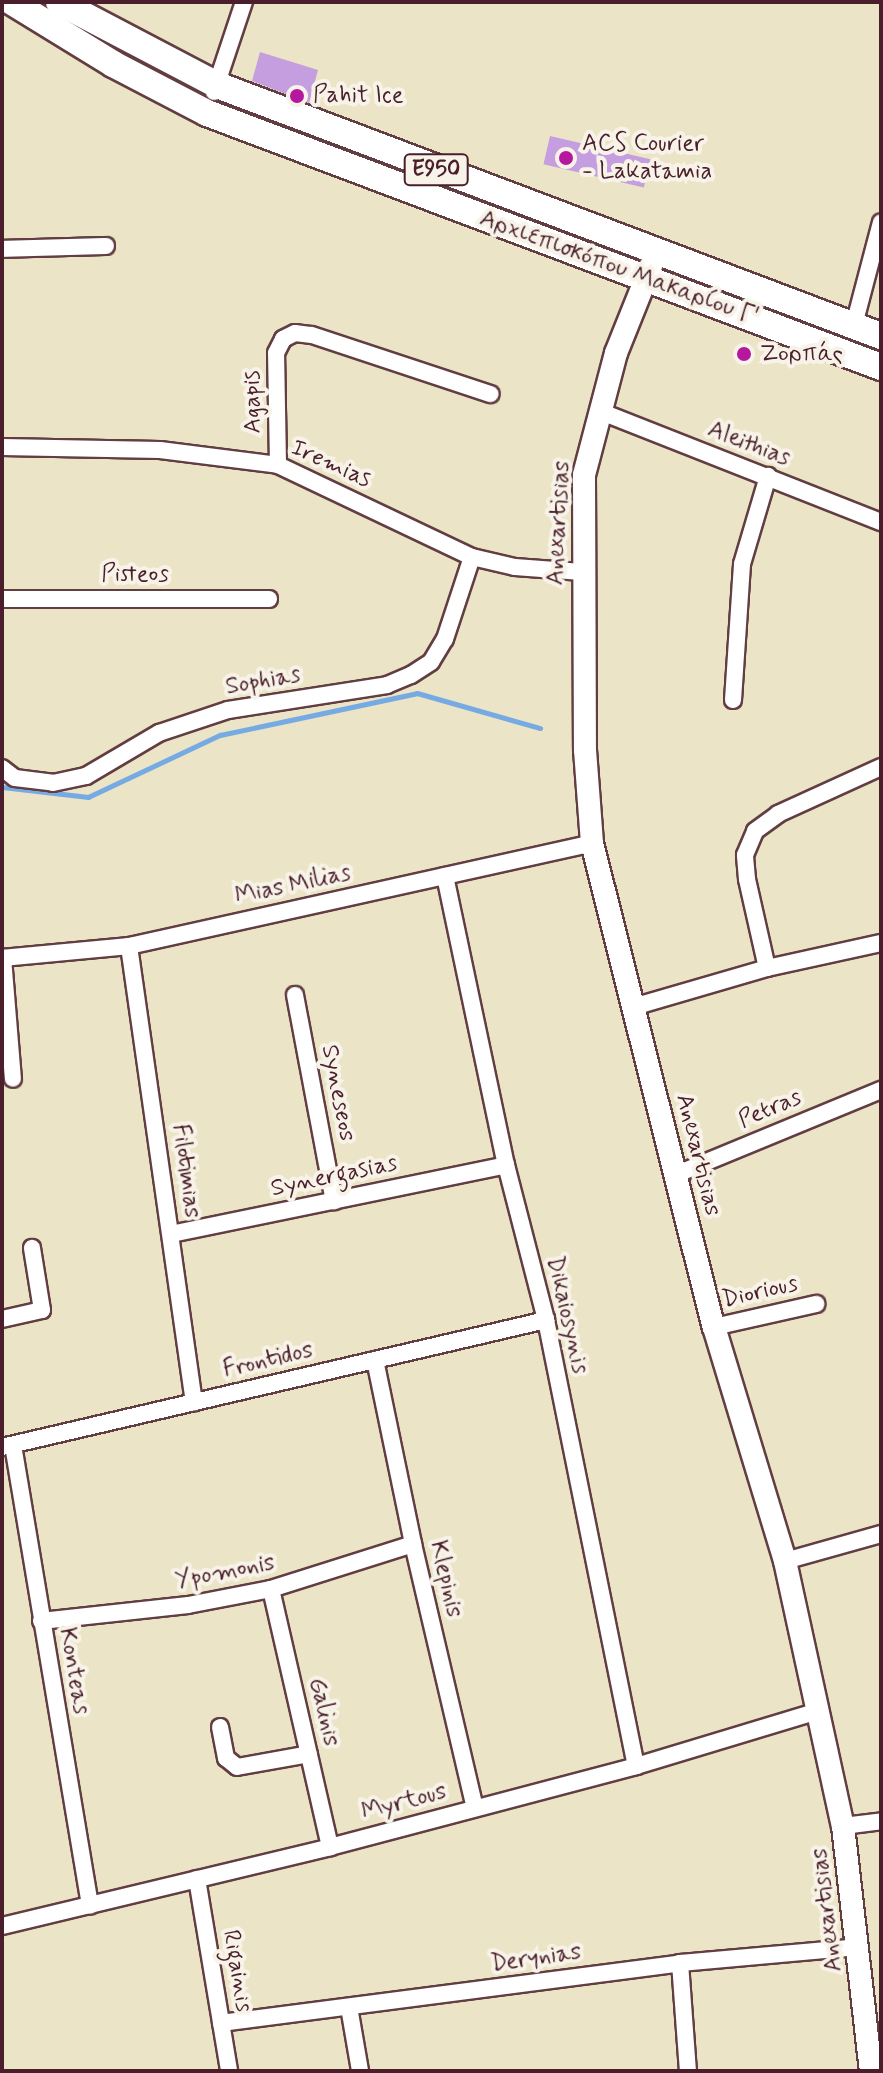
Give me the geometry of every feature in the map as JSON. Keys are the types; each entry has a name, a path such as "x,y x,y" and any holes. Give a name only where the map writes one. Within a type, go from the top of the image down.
{"main road":[{"name":"Αρχιεπισκόπου Μακαρίου Γ'","path":"12,2 113,64 207,113 881,367"},
{"name":"Αρχιεπισκόπου Μακαρίου Γ'","path":"59,2 217,85 881,336"}],"street":[{"path":"207,113 244,2"},
{"path":"854,325 881,222"},
{"path":"2,249 106,246"},
{"name":"Anexartisias","path":"657,251 616,353 584,475 585,750 592,843 714,1327 785,1561 815,1712 843,1826 858,1947 875,2034 871,2071"},
{"name":"Agapis","path":"278,465 276,353 283,339 295,333 312,335 490,394"},
{"name":"Aleithias","path":"599,411 881,522"},
{"name":"Iremias","path":"2,447 160,450 278,465 472,557 515,567 582,572"},
{"path":"733,700 742,564 768,476"},
{"name":"Sophias","path":"2,768 15,778 53,783 86,776 159,733 228,710 387,685 411,675 431,662 445,639 472,557"},
{"name":"Pisteos","path":"2,599 269,599"},
{"path":"767,968 747,879 745,855 755,831 778,814 881,767"},
{"name":"Mias Milias","path":"2,958 129,946 592,843"},
{"name":"Dikaiosynis","path":"445,876 506,1165 546,1320 636,1766"},
{"path":"633,1007 767,968 881,943"},
{"name":"Filotimias","path":"129,946 194,1402"},
{"path":"2,958 13,1079"},
{"name":"Syneseos","path":"295,995 334,1201"},
{"name":"Petras","path":"677,1174 881,1090"},
{"name":"Synergasias","path":"171,1234 506,1165"},
{"path":"2,1319 42,1310 32,1248"},
{"name":"Diorious","path":"714,1327 816,1304"},
{"name":"Frontidos","path":"7,1446 546,1320"},
{"name":"Klepinis","path":"375,1360 413,1544 475,1808"},
{"name":"Konteas","path":"7,1446 90,1906"},
{"path":"785,1561 881,1534"},
{"name":"Ypomonis","path":"41,1621 188,1605 271,1589 413,1544"},
{"name":"Galinis","path":"271,1589 330,1847"},
{"name":"Myrtous","path":"2,1926 330,1847 636,1766 815,1712"},
{"path":"220,1727 226,1758 237,1767 309,1754"},
{"path":"843,1826 881,1821"},
{"name":"Rigainis","path":"197,1879 229,2071"},
{"name":"Derynias","path":"221,2023 680,1963 858,1947"},
{"path":"680,1963 688,2071"},
{"path":"349,2007 360,2071"}],"building":[{"path":"260,52 318,70 309,103 252,81"},
{"path":"550,136 650,159 644,187 543,164"}],"waterway":[{"path":"2,787 88,797 220,735 417,693 540,728"}],"place":[{"name":"Pahit Ice","path":"297,96"},
{"name":"ACS Courier - Lakatamia","path":"566,158"},
{"name":"Ζορπάς","path":"744,354"}]}
